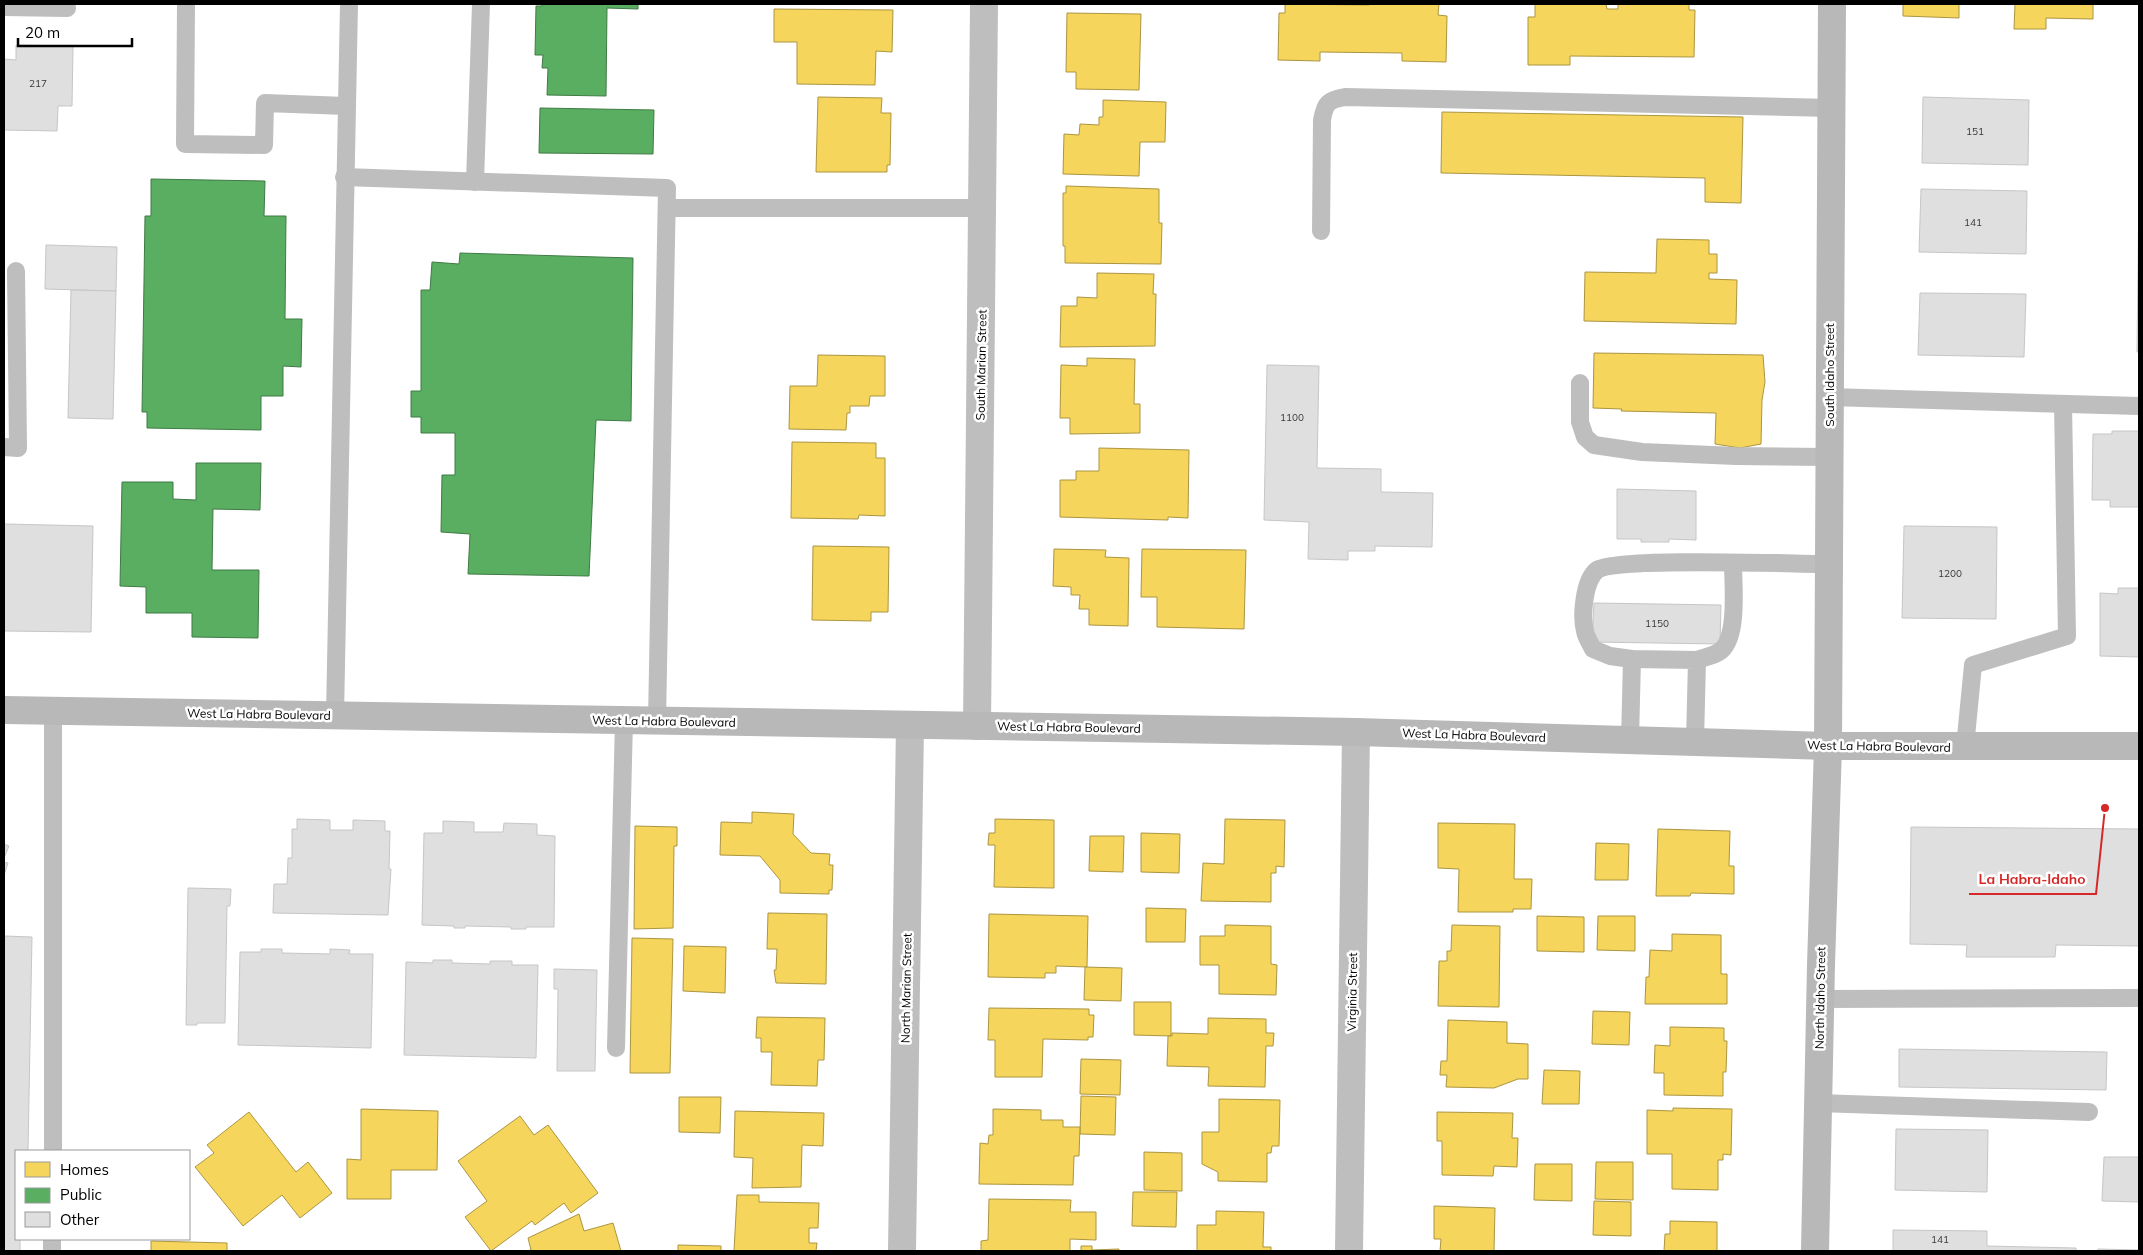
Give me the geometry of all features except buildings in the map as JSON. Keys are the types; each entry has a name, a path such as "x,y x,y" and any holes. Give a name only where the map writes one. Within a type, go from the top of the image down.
{"main road":[{"name":"South Idaho Street","path":"1828,746 1828,457 1832,4"},
{"name":"West La Habra Boulevard","path":"4,710 1356,732 1828,746 2138,748"},
{"name":"North Idaho Street","path":"1815,1251 1828,746"}],"street":[{"name":"South Marian Street","path":"977,726 984,4"},
{"name":"North Marian Street","path":"902,1251 910,724"},
{"name":"Virginia Street","path":"1349,1251 1356,732"}],"lane":[{"path":"186,4 185,144 264,145 265,103 346,106"},
{"path":"335,716 344,177 349,4"},
{"path":"475,182 481,4"},
{"path":"4,7 66,8"},
{"path":"1321,231 1322,120 1324,108 1332,100 1345,97 1832,108"},
{"path":"344,177 667,188 657,721"},
{"path":"667,208 982,208"},
{"path":"4,447 18,448 16,271"},
{"path":"1580,383 1580,422 1585,437 1594,445 1642,452 1828,457"},
{"path":"1829,397 2139,406"},
{"path":"1965,747 1973,665 2067,636 2063,404"},
{"path":"1733,564 1734,598 1728,642 1720,651 1697,660 1632,659 1610,656 1593,648 1585,632 1584,604 1589,581 1597,571 1607,566 1650,564 1733,564 1828,564"},
{"path":"1630,740 1632,659"},
{"path":"1695,742 1697,660"},
{"path":"53,711 53,1150"},
{"path":"616,1048 624,720"},
{"path":"1820,999 2139,998"},
{"path":"1818,1103 2089,1112"}],"place":[{"name":"La Habra-Idaho","path":"2105,808"}]}
